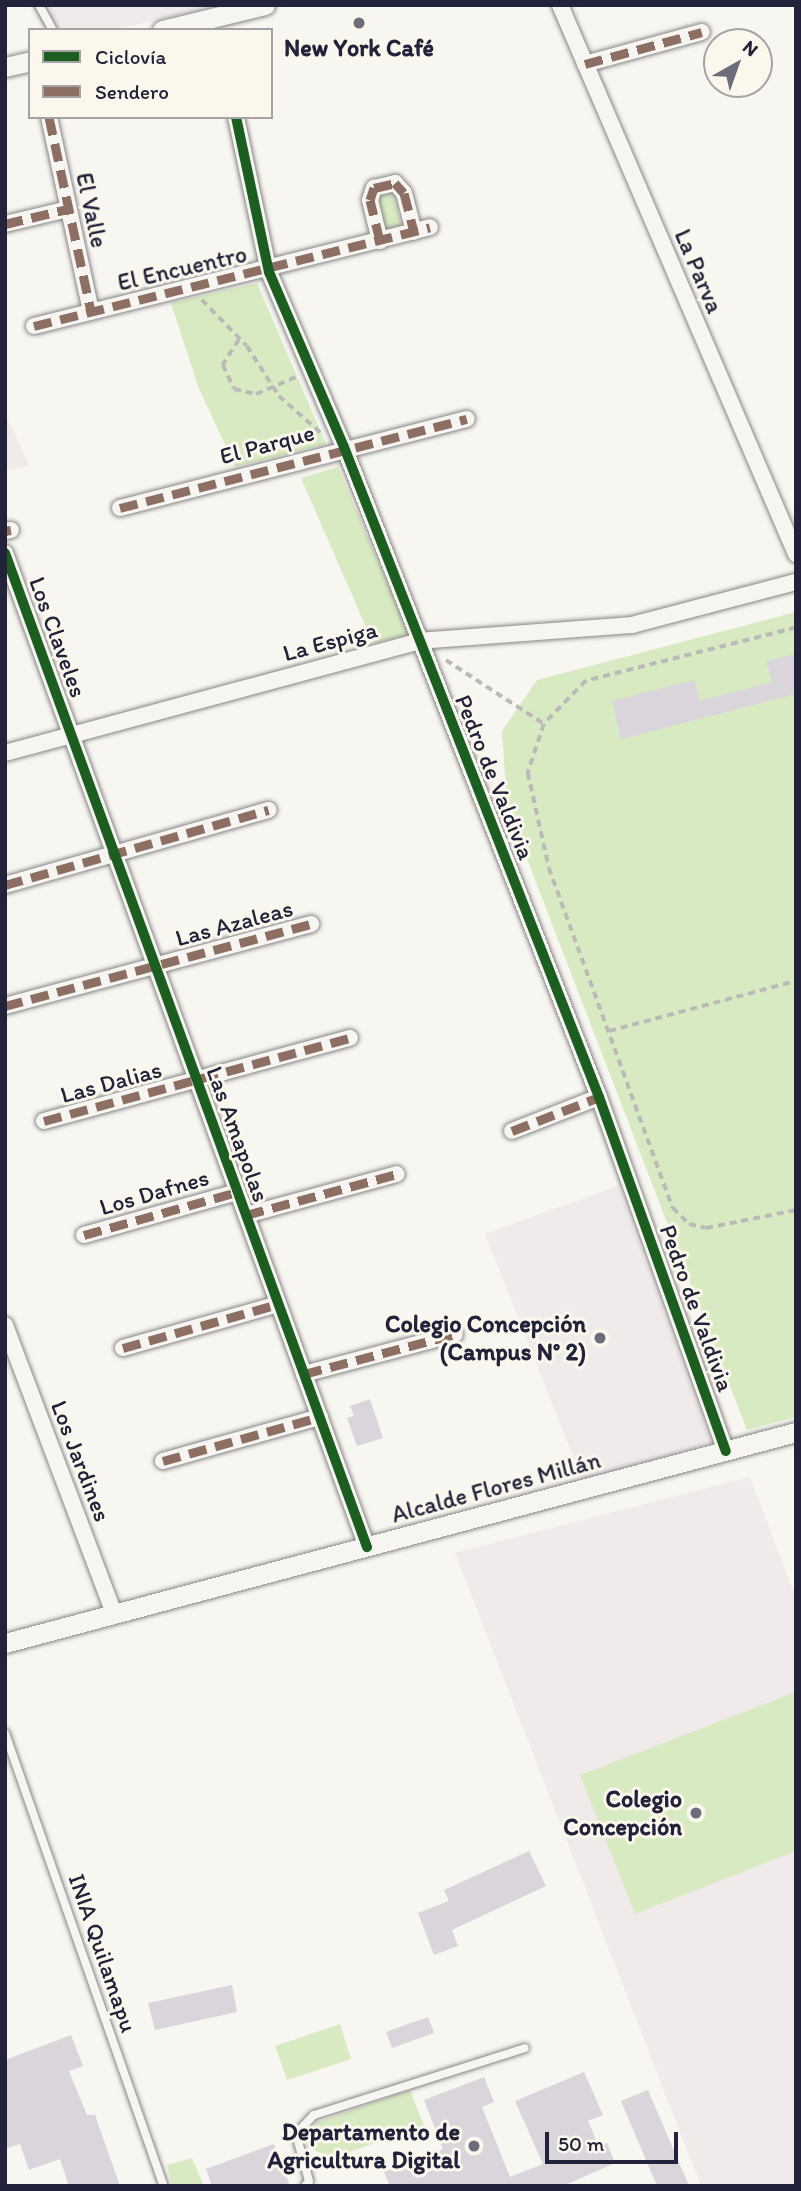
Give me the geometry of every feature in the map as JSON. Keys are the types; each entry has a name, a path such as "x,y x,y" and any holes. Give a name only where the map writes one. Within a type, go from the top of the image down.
{"street":[{"path":"170,28 265,5"},
{"name":"La Parva","path":"560,5 796,554"},
{"path":"585,64 702,32"},
{"path":"5,67 28,61"},
{"name":"El Valle","path":"49,119 91,312"},
{"name":"Pedro de Valdivia","path":"236,119 269,272 344,447 599,1097 726,1451"},
{"path":"380,241 370,200 374,188 395,183 404,193 414,232"},
{"path":"5,224 68,209"},
{"name":"El Encuentro","path":"34,326 269,272 430,227"},
{"name":"El Parque","path":"120,508 344,447 467,419"},
{"name":"Los Claveles","path":"5,553 71,735"},
{"name":"La Espiga","path":"5,753 419,641 632,625 796,582"},
{"name":"Las Amapolas","path":"71,735 367,1546"},
{"path":"5,885 269,810"},
{"name":"Las Azaleas","path":"5,1006 311,925"},
{"name":"Las Dalias","path":"44,1121 350,1038"},
{"path":"512,1130 599,1097"},
{"path":"246,1215 397,1174"},
{"name":"Los Dafnes","path":"84,1235 237,1192"},
{"path":"123,1348 278,1304"},
{"name":"Los Jardines","path":"5,1325 114,1614"},
{"path":"304,1374 455,1334"},
{"path":"163,1461 320,1417"},
{"name":"Alcalde Flores Millán","path":"5,1643 796,1432"}],"lane":[{"path":"39,5 52,28"},
{"name":"INIA Quilamapu","path":"5,1733 164,2186"},
{"path":"305,2186 309,2182 296,2134 314,2115 525,2048"}],"path":[{"path":"196,289 210,314 239,340 273,387 311,427 344,447"},
{"path":"239,340 223,365 225,379 244,394 273,387 312,369"},
{"path":"796,628 586,681 544,724 528,774 549,868 673,1208 689,1224 730,1227 796,1210"},
{"path":"419,641 544,724"},
{"path":"609,1031 796,981"}],"shaded area":[{"path":"31,5 222,5 120,28 44,28"},
{"path":"5,413 29,465 5,471"},
{"name":"Colegio Concepción (Campus N° 2)","path":"618,1186 711,1443 582,1479 485,1234"},
{"name":"Colegio Concepción","path":"750,1477 796,1599 796,2186 701,2186 455,1553"}],"green space":[{"path":"394,193 402,228 385,231 377,196"},
{"path":"257,283 326,444 235,467 198,386 171,303"},
{"path":"338,467 409,635 373,643 301,478"},
{"path":"796,612 796,1417 747,1430 507,807 502,731 537,680"},
{"name":"Colegio Concepción","path":"796,1692 796,1851 635,1914 580,1775"},
{"path":"340,2024 351,2059 287,2080 275,2046"},
{"path":"410,2090 424,2126 332,2158 307,2147 306,2134 317,2122"},
{"path":"192,2158 204,2186 172,2186 167,2165"}],"building":[{"path":"796,654 796,694 621,739 612,701 694,680 700,701 772,682 766,661"},
{"path":"370,1399 383,1438 357,1446 347,1418 354,1416 350,1406"},
{"path":"529,1851 546,1886 452,1930 458,1946 434,1955 418,1913 449,1901 444,1890"},
{"path":"232,1985 237,2012 155,2030 148,2003"},
{"path":"428,2017 434,2033 392,2048 386,2032"},
{"path":"71,2035 83,2066 69,2071 87,2115 95,2115 120,2186 69,2186 60,2159 29,2170 20,2144 5,2149 5,2060"},
{"path":"584,2072 603,2115 588,2121 599,2147 607,2143 615,2163 563,2186 390,2186 384,2172 443,2149 424,2100 484,2077 494,2102 482,2107 510,2177 543,2164 515,2101"},
{"path":"648,2090 689,2186 657,2186 621,2101"},
{"path":"274,2144 290,2186 212,2186 206,2169"}],"marked path":[{"path":"585,64 702,32"},
{"path":"49,119 91,312"},
{"path":"380,241 370,200 374,188 395,183 404,193 414,232"},
{"path":"5,224 68,209"},
{"path":"34,326 430,227"},
{"path":"120,508 467,419"},
{"path":"5,531 11,530"},
{"path":"5,885 269,810"},
{"path":"5,1006 311,924"},
{"path":"44,1121 350,1038"},
{"path":"512,1131 599,1097"},
{"path":"246,1215 397,1174"},
{"path":"84,1235 237,1192"},
{"path":"123,1348 278,1304"},
{"path":"304,1374 455,1334"},
{"path":"163,1461 320,1417"}],"cycle path":[{"path":"236,119 269,272 344,447 599,1097 726,1451"},
{"path":"5,553 367,1547"}],"place":[{"name":"New York Café","path":"359,23"},
{"name":"Colegio Concepción (Campus N° 2)","path":"600,1338"},
{"name":"Colegio Concepción","path":"696,1813"},
{"name":"Departamento de Agricultura Digital","path":"474,2146"}]}
